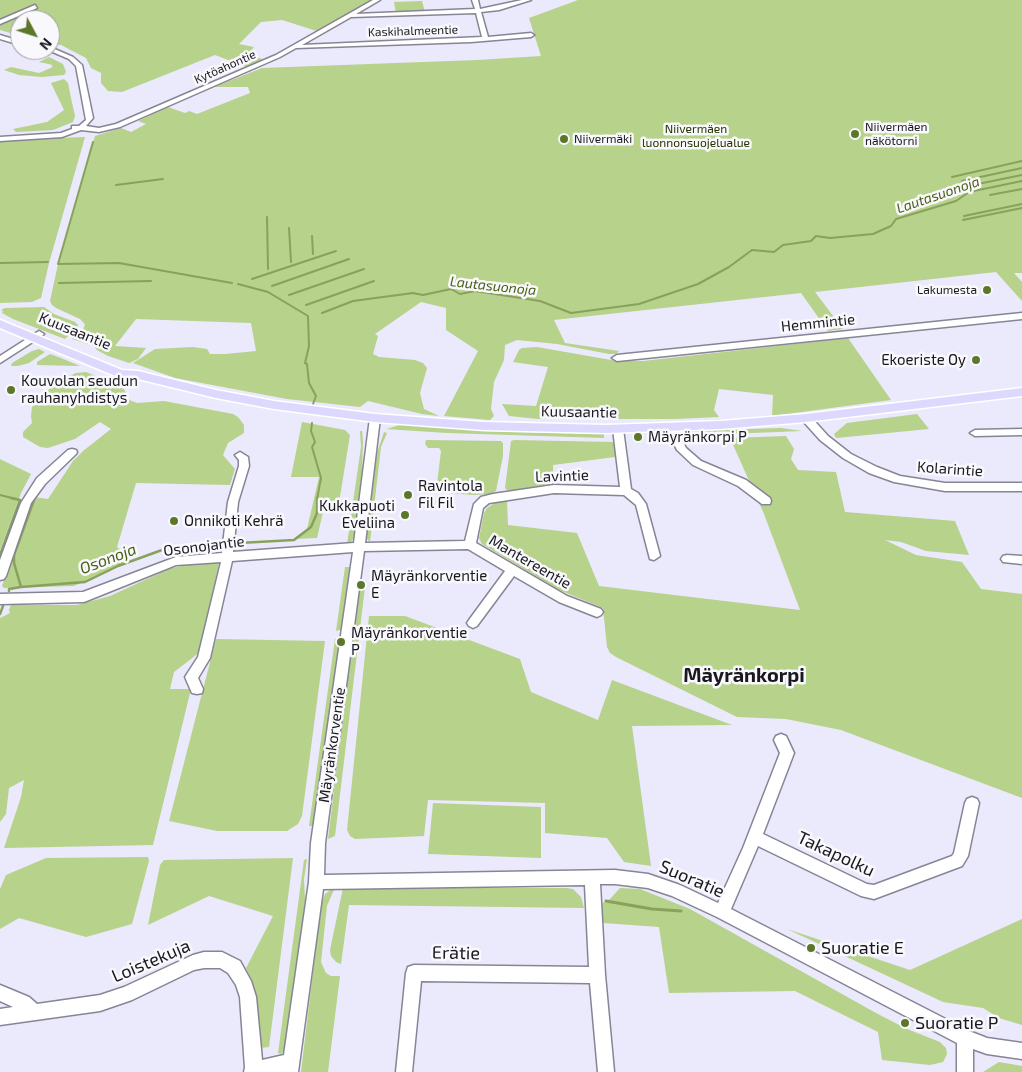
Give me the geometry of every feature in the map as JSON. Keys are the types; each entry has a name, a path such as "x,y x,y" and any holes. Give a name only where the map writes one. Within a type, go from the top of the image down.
{"main road":[{"name":"Kuusaantie","path":"0,318 120,374 138,375 216,394 274,405 375,418 502,427 671,428 806,418 1022,392"},
{"name":"Kuusaantie","path":"0,324 36,336"}],"street":[{"name":"Kytöahontie","path":"77,128 99,130 118,126 295,47 377,0"},
{"path":"474,0 485,38"},
{"path":"351,16 478,11 528,0"},
{"path":"0,22 35,7"},
{"name":"Kaskihalmeentie","path":"295,47 531,35"},
{"path":"0,138 57,136 77,128 90,118 79,65 71,58 60,53"},
{"path":"60,56 72,66 82,118 77,128"},
{"name":"Hemmintie","path":"618,358 1022,316"},
{"path":"0,360 36,336"},
{"name":"Mäyränkorventie","path":"291,1067 316,882 318,843 375,418"},
{"name":"Kolarintie","path":"806,418 824,438 846,456 873,470 898,479 945,487 1022,487"},
{"path":"671,428 682,450 697,463 742,483 766,501"},
{"path":"618,429 626,491 641,504 654,556"},
{"path":"975,433 1022,432"},
{"path":"0,576 26,503 41,481 72,452"},
{"path":"197,689 191,677 204,658 226,566 233,502 244,466 244,459 240,455"},
{"name":"Lavintie","path":"470,545 478,507 485,500 554,489 626,491"},
{"name":"Mantereentie","path":"358,548 470,545 563,599 597,612"},
{"name":"Osonojantie","path":"0,599 84,596 170,562 358,548"},
{"path":"1007,559 1022,560"},
{"path":"473,623 512,570"},
{"path":"722,912 755,837 787,753 786,746 781,740"},
{"name":"Takapolku","path":"755,837 866,891 874,892 957,861 961,856 972,803"},
{"name":"Suoratie","path":"316,882 614,877 658,884 722,912 965,1038 987,1046 1022,1052"},
{"path":"592,878 596,975 606,1072"},
{"name":"Loistekuja","path":"0,1017 13,1017 34,1011 100,1003 126,994 193,963 204,960 222,960 234,968 243,981 248,997 253,1071"},
{"name":"Erätie","path":"404,1072 414,973 596,975"},
{"path":"0,993 23,1003 34,1011"},
{"path":"965,1038 965,1072"},
{"path":"253,1071 291,1067"}],"green space":[{"path":"0,0 373,0 320,32 282,20 261,22 239,44 254,47 248,54 265,60 249,68 215,55 122,92 108,91 101,83 101,73 91,68 86,58 60,45 60,10 10,10 10,33 0,30"},
{"name":"Niivermäen luonnonsuojelualue","path":"578,0 1022,0 1022,273 1014,273 1022,282 1022,301 996,272 815,292 843,329 828,331 801,293 554,320 565,343 619,351 616,354 609,354 557,344 517,340 505,345 504,360 494,382 491,409 494,416 490,420 444,416 478,351 446,330 446,308 421,302 375,334 378,336 373,354 379,357 415,360 423,363 427,368 420,393 424,409 439,416 422,414 368,401 360,407 287,399 175,378 133,363 155,349 193,347 207,349 210,354 256,351 251,323 136,319 115,346 146,348 138,359 129,363 108,356 97,350 94,346 72,339 83,330 85,324 80,319 56,308 50,301 58,264 95,136 121,128 131,132 146,124 138,121 168,107 185,113 189,111 197,114 250,93 248,87 214,87 262,68 541,56 529,18"},
{"path":"422,1 425,12 396,13 394,2"},
{"path":"55,60 63,64 66,72 64,75 42,77 19,75 4,70 11,67 39,73 53,67 51,66 53,65 39,62"},
{"path":"64,79 68,83 75,116 73,122 53,130 16,132 13,129 47,122 64,110 51,83"},
{"path":"85,137 49,263 41,298 32,302 0,303 0,140"},
{"path":"44,307 54,314 75,322 78,325 77,328 65,339 13,319 2,313 3,311 1,310 5,308"},
{"path":"848,338 891,400 772,416 773,395 719,389 714,410 719,417 676,419 603,419 566,416 538,419 509,416 502,404 536,406 548,367 513,362 522,348 537,347 617,361 643,361"},
{"path":"39,349 45,352 29,363 11,366 12,363"},
{"path":"50,354 80,366 37,365 37,362"},
{"path":"86,372 124,389 129,400 137,403 164,401 233,414 238,417 244,425 244,433 228,443 223,455 235,469 230,485 136,483 117,547 125,554 124,563 74,586 4,588 2,586 33,497 48,499 73,461 111,429 100,422 75,439 48,448 40,447 23,437 23,432 32,423 32,407 57,381 76,373"},
{"path":"917,414 929,429 836,438 834,434 847,423"},
{"path":"302,422 345,430 350,435 338,509 323,512 317,538 293,539 307,529 319,477 291,477"},
{"path":"403,424 514,432 604,434 604,438 386,429"},
{"path":"781,428 802,431 677,436 677,433 685,431"},
{"path":"360,431 362,431 363,441 362,471 354,536 352,541 347,544 361,447"},
{"path":"384,432 387,433 381,447 370,542 365,537 373,474"},
{"path":"786,436 794,449 791,459 798,470 836,472 845,512 955,521 969,555 926,551 901,542 885,540 916,555 962,562 981,589 1022,594 1022,798 841,730 786,719 737,717 610,653 607,647 603,608 559,590 482,544 479,538 484,513 487,508 496,502 507,501 508,525 577,533 599,586 800,610 764,514 730,438"},
{"path":"426,440 501,441 503,443 503,456 496,491 490,494 474,495 436,492 441,451 439,448 428,448 425,444"},
{"path":"511,441 613,442 616,444 617,453 615,457 553,465 553,484 508,491 505,488"},
{"path":"0,459 31,474 21,493 0,550"},
{"path":"219,563 200,652 174,672 170,689 191,689 153,845 4,848 21,797 24,780 9,788 6,814 0,822 0,618 10,613 11,605 77,605 110,596 169,569 185,565"},
{"path":"345,567 350,567 343,629 336,631"},
{"path":"359,587 365,587 335,836 328,839"},
{"path":"369,616 405,616 520,659 531,692 598,720 612,680 732,725 632,726 651,866 624,862 607,838 545,833 545,803 428,800 424,836 355,839 350,836 347,830"},
{"path":"341,638 314,826 309,826 335,639"},
{"path":"216,639 325,641 302,816 298,824 287,831 217,831 169,821"},
{"path":"433,803 541,807 541,858 428,854"},
{"path":"148,857 149,861 132,924 86,937 19,918 0,929 0,889 6,875 46,858"},
{"path":"293,858 269,1047 259,1048 252,980 246,968 273,916 209,896 148,925 160,865 164,860"},
{"path":"307,859 304,879 305,900 287,1048 281,1054 278,1053 304,860"},
{"path":"335,887 327,906 321,962 326,973 331,976 340,976 328,1072 301,1072 321,905 325,894"},
{"path":"343,888 566,888 573,889 581,897 584,908 349,905 341,964 336,962 331,956 330,950"},
{"path":"620,888 640,889 690,909 876,1013 907,1029 940,1042 946,1048 947,1054 943,1062 930,1065 882,1060 878,1032 795,991 669,993 659,927 603,923 601,904 610,899"},
{"path":"1022,919 1022,1025 999,1018 983,1008 943,1002 787,929 910,970"},
{"path":"999,1062 1022,1066 1022,1072 983,1072"}],"waterway":[{"path":"93,142 58,264 119,263 232,283"},
{"path":"952,177 1022,161"},
{"path":"962,181 1022,168"},
{"path":"963,187 1022,175"},
{"path":"116,185 163,179"},
{"name":"Lautasuonoja","path":"322,313 353,301 413,293 423,295 451,289 460,294 475,291 540,301 571,313 639,304 698,284 729,267 752,250 774,252 783,245 811,241 816,236 830,238 873,234 891,226 896,219 956,201 969,192 1022,181"},
{"path":"990,195 1022,189"},
{"path":"964,216 1022,204"},
{"path":"963,220 1022,208"},
{"path":"267,217 268,269"},
{"path":"289,228 291,262"},
{"path":"312,236 313,254"},
{"path":"252,279 336,251"},
{"path":"272,286 349,259"},
{"path":"0,263 48,262"},
{"path":"289,295 364,269"},
{"path":"59,283 151,281"},
{"path":"306,305 374,281"},
{"path":"238,284 268,292 308,316 309,346 305,363 307,364 309,383 316,396 313,404"},
{"name":"Osonoja","path":"312,423 311,431 315,442 312,447 321,478 317,499"},
{"path":"0,495 16,499"},
{"path":"0,555 20,500 11,498"},
{"name":"Osonoja","path":"239,543 294,540 311,527 317,513 317,499"},
{"path":"21,587 14,563 14,555 34,500"},
{"name":"Osonoja","path":"21,587 85,582 118,566 162,550 213,545"},
{"name":"Osonoja","path":"9,591 9,589 21,587"},
{"name":"Osonoja","path":"0,614 3,606"},
{"path":"606,901 652,909 681,911"}],"place":[{"name":"Niivermäen näkötorni","path":"855,134"},
{"name":"Niivermäki","path":"564,139"},
{"name":"Lakumesta","path":"987,290"},
{"name":"Ekoeriste Oy","path":"976,360"},
{"name":"Kouvolan seudun rauhanyhdistys","path":"11,390"},
{"name":"Mäyränkorpi P","path":"638,437"},
{"name":"Ravintola Fil Fil","path":"408,495"},
{"name":"Kukkapuoti Eveliina","path":"405,515"},
{"name":"Onnikoti Kehrä","path":"174,521"},
{"name":"Mäyränkorventie E","path":"361,585"},
{"name":"Mäyränkorventie P","path":"341,642"},
{"name":"Suoratie E","path":"811,948"},
{"name":"Suoratie P","path":"905,1023"}],"district":[{"name":"Mäyränkorpi","path":"744,675"}]}
